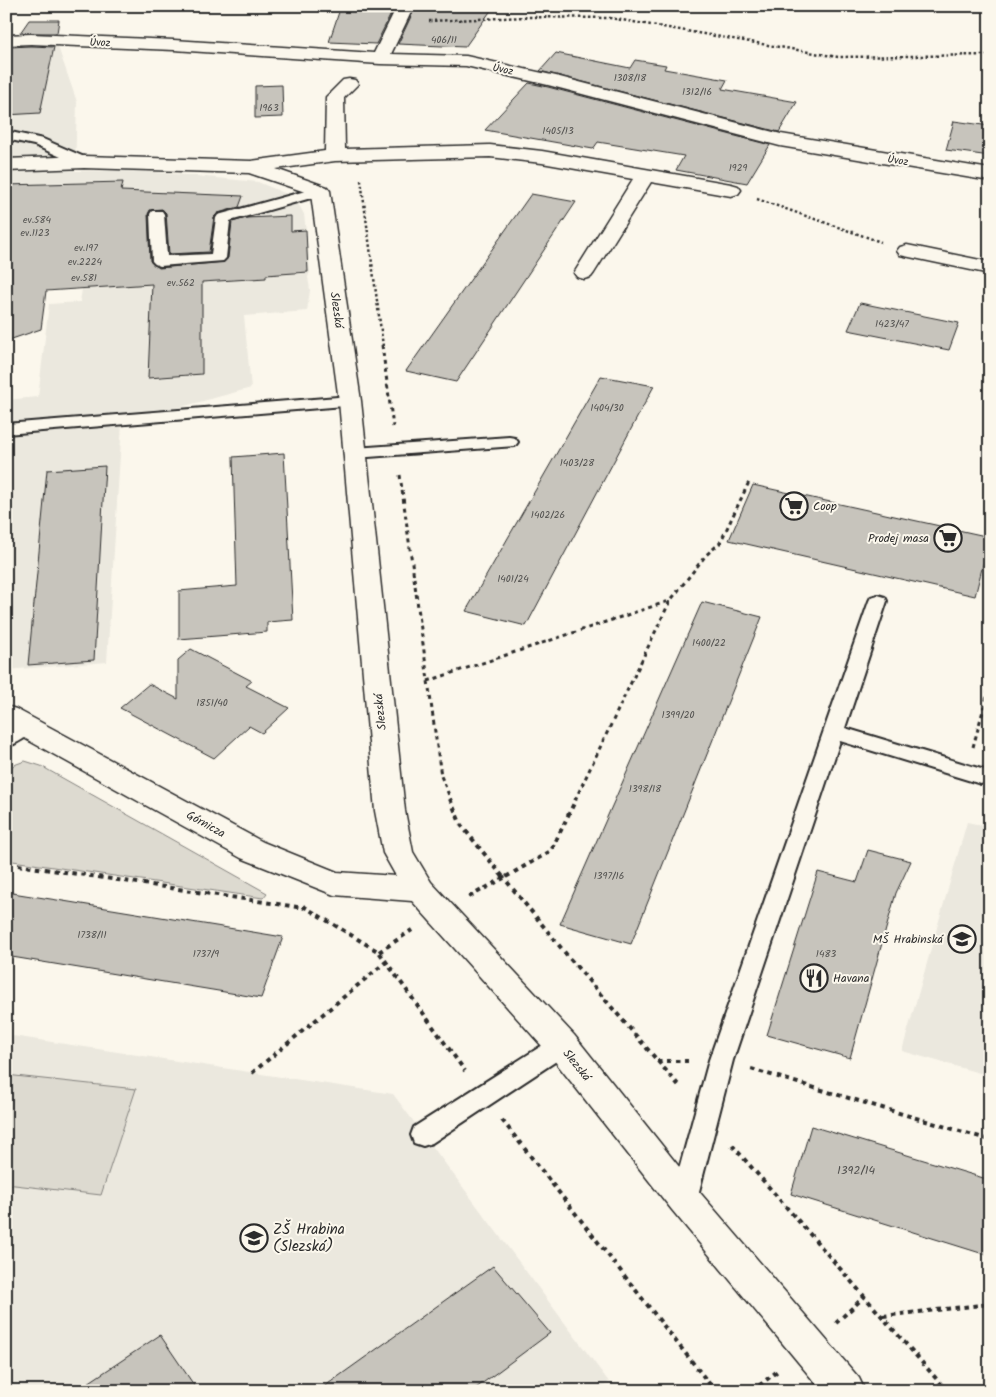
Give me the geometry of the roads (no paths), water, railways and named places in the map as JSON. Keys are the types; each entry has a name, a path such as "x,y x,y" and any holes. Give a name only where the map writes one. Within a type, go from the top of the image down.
{"street":[{"path":"380,59 402,14"},
{"name":"Úvoz","path":"6,40 31,39 174,45 380,59 466,61 550,80 780,140 990,175"},
{"path":"335,155 335,97 349,84"},
{"path":"6,165 84,162 252,167 335,155 490,151 542,157 731,190"},
{"path":"252,167 320,191"},
{"path":"584,273 645,175"},
{"name":"Slezská","path":"320,191 350,401 390,811 398,853 420,890 562,1045 684,1199 846,1391"},
{"path":"907,251 990,268"},
{"name":"Górnicza","path":"13,727 261,853 334,883 420,890"}],"lane":[{"path":"6,135 38,142 84,162"},
{"path":"157,214 160,261 218,258 223,218 320,191"},
{"path":"6,429 350,401"},
{"path":"355,453 509,442"},
{"path":"684,1199 722,1060 878,600"},
{"path":"833,732 974,774"},
{"path":"423,1135 562,1045"}],"place":[{"name":"Coop","path":"794,506"},
{"name":"Prodej masa","path":"948,538"},
{"name":"MŠ Hrabinská","path":"962,939"},
{"name":"Havana","path":"814,978"},
{"name":"ZŠ Hrabina (Slezská)","path":"254,1238"}]}
